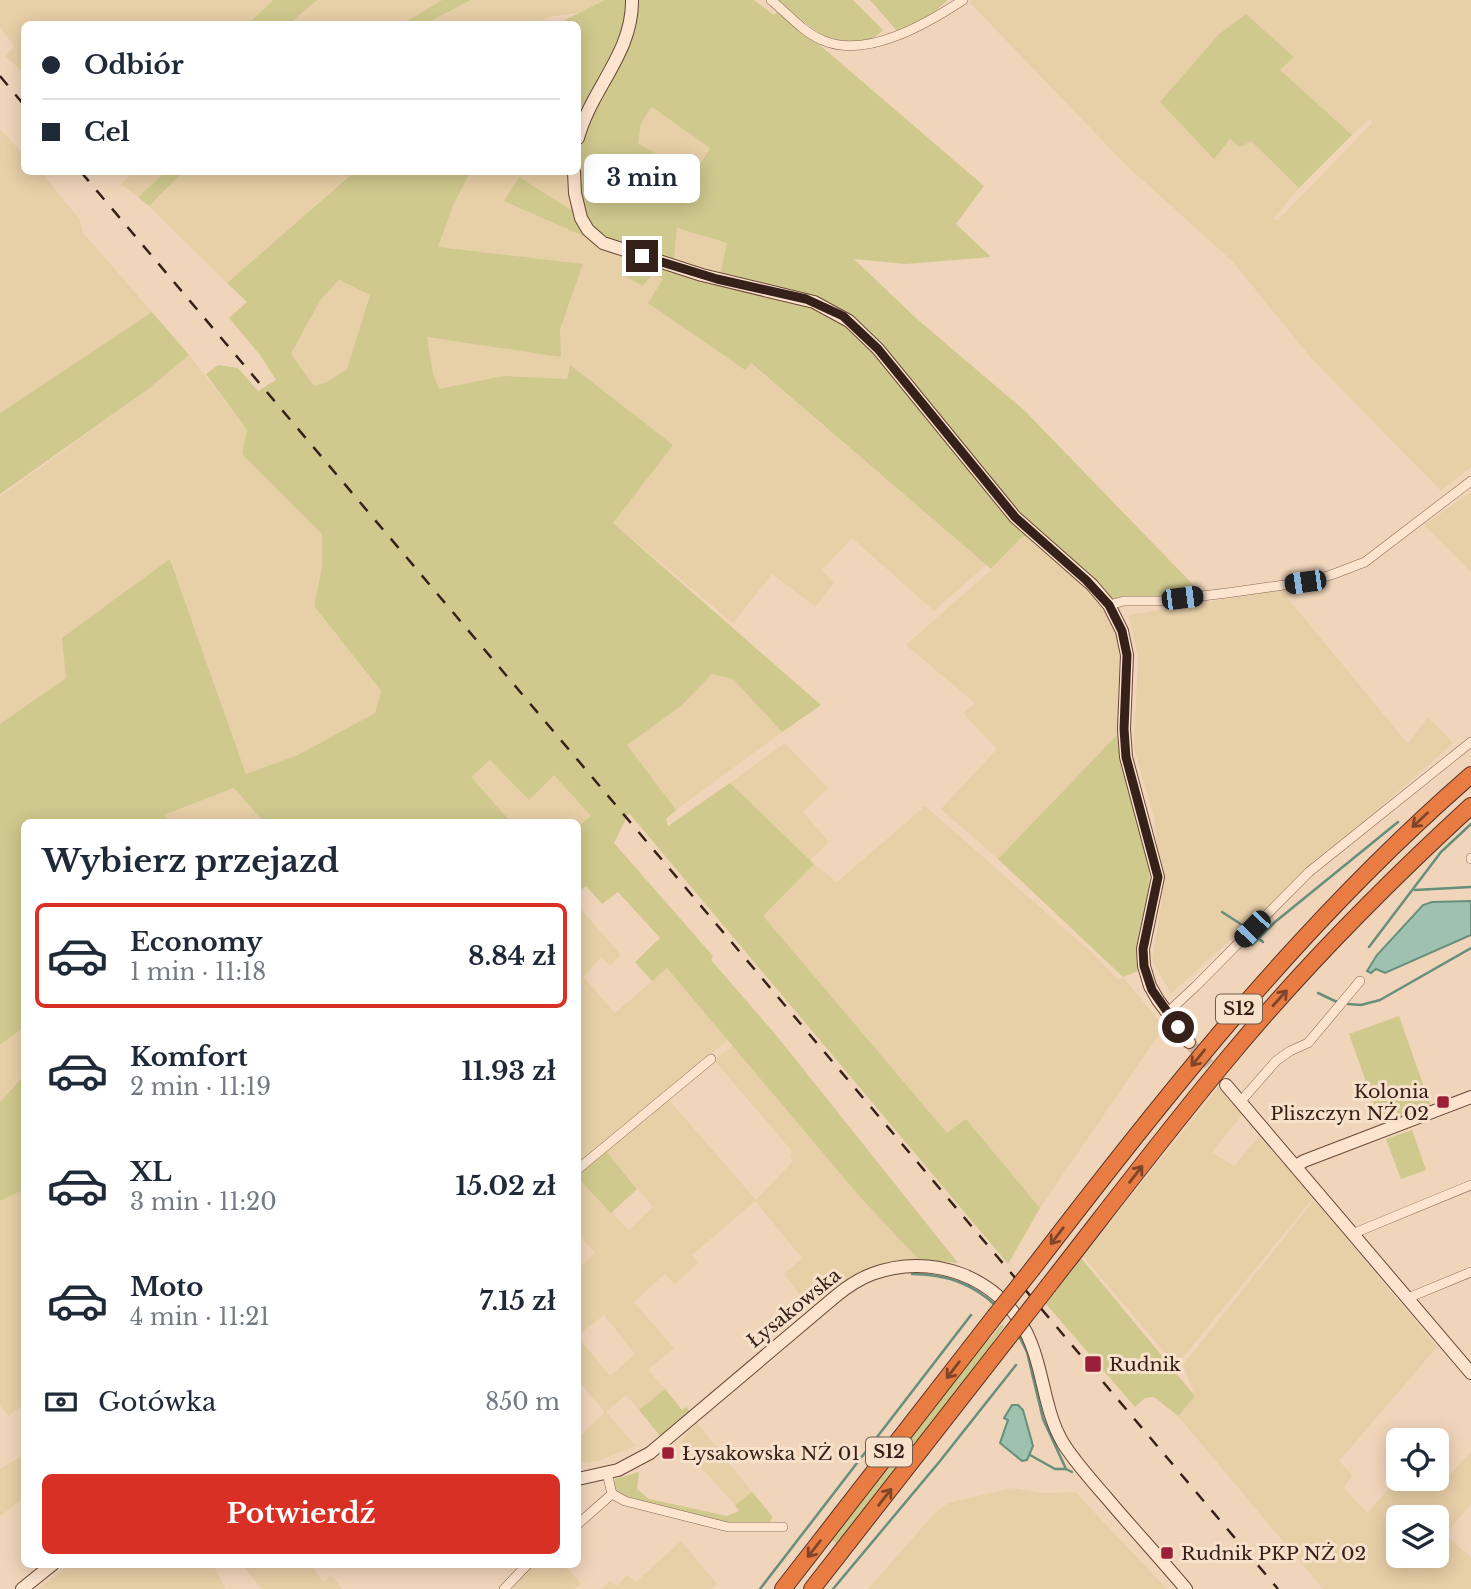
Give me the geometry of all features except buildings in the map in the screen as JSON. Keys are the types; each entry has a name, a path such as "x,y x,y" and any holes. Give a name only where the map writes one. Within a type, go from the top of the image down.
{"highway":[{"name":"S12","path":"783,1589 1159,1106 1257,989 1373,866 1471,775"},
{"name":"S12","path":"813,1589 1179,1118 1262,1019 1391,881 1471,806"}],"street":[{"path":"581,128 626,41 631,25 632,0"},
{"path":"771,0 819,39 841,46 872,42 910,30 934,19 963,0"},
{"path":"575,175 581,218 588,230 603,243 709,277 814,302 855,325 878,349 1015,517 1086,580 1109,605 1122,631 1127,655 1124,729 1126,757 1158,877 1145,938 1143,962 1150,986 1189,1042"},
{"path":"1109,605 1124,601 1160,601 1227,593 1305,582 1331,575 1365,562 1471,481"},
{"path":"1167,1013 1309,872 1471,742"},
{"path":"1241,1101 1276,1061 1308,1043 1360,981"},
{"path":"581,1167 711,1059"},
{"path":"1226,1085 1471,1373"},
{"path":"1296,1166 1471,1097"},
{"path":"1352,1234 1471,1185"},
{"name":"Łysakowska","path":"581,1478 634,1463 657,1448 848,1287 881,1271 917,1266 936,1267 965,1275 986,1287 1012,1311 1031,1343 1054,1425 1069,1451 1186,1589"},
{"path":"1408,1298 1471,1272"},
{"path":"607,1473 612,1494 625,1501 728,1527 783,1527"},
{"path":"581,1521 612,1494"},
{"path":"22,1589 48,1568"},
{"path":"504,1589 524,1568"}],"shaded area":[{"path":"0,0 273,0 251,21 21,21 21,70 5,56 14,46 0,27"},
{"path":"273,0 317,0 292,21 251,21"},
{"path":"317,0 442,0 407,21 292,21"},
{"path":"442,0 471,0 431,21 407,21"},
{"path":"471,0 605,0 578,13 549,17 542,21 431,21"},
{"path":"605,0 754,0 774,15 779,10 984,186 956,224 991,257 906,264 854,259 917,319 1024,410 1205,597 1105,607 1029,536 1022,537 991,569 751,363 745,370 648,303 663,279 653,274 643,286 623,275 630,257 504,201 519,177 571,210 568,175 581,175 581,21 563,21","holes":["652,107 710,148 688,185 655,169 663,157 638,144 641,123","677,228 727,243 719,281 698,275 700,267 674,259"]},
{"path":"778,0 853,0 883,30 866,40 838,42 818,32"},
{"path":"870,0 948,0 924,21 897,31"},
{"path":"1471,0 1471,467 1441,491 1312,359 1232,261 1127,166 969,2","holes":["1246,14 1294,57 1279,70 1352,135 1370,119 1373,122 1277,221 1274,218 1299,188 1248,138 1240,147 1230,139 1214,158 1160,102 1219,34"]},
{"path":"1246,14 1294,57 1280,70 1352,135 1299,188 1251,141 1240,147 1230,139 1214,159 1160,102 1219,34"},
{"path":"652,107 711,148 688,185 655,169 638,144 641,123"},
{"path":"0,129 21,152 21,175 43,175 80,220 83,233 152,312 0,413"},
{"path":"131,175 163,175 138,197 121,184"},
{"path":"163,175 180,175 149,206 138,197"},
{"path":"180,175 350,175 227,283 149,206"},
{"path":"351,175 468,175 453,206 438,247 583,264 560,329 561,357 427,337 433,373 439,389 504,376 567,379 570,365 673,445 613,523 821,705 782,732 733,679 712,674 681,706 627,745 676,810 666,819 668,826 730,783 814,864 763,916 947,1133 966,1119 1040,1208 1008,1264 629,813 614,843 713,956 711,960 776,1035 958,1263 918,1259 861,1198 667,968 652,981 635,962 660,938 618,892 602,904 586,886 581,890 581,824 591,816 554,775 529,800 490,760 471,777 508,819 261,819 234,788 164,815 167,819 21,819 21,1029 0,1045 0,724 66,678 62,638 170,559 246,774 298,755 375,713 381,691 314,606 322,567 322,534 242,454 247,430 206,374 218,365 238,368 258,391 276,380 260,355 229,318 247,302 227,283","holes":["339,280 370,295 347,369 327,382 314,386 291,354 321,299"]},
{"path":"468,175 568,175 571,211 586,237 605,248 630,256 643,286 653,274 664,279 648,303 745,370 750,363 986,565 934,611 852,538 822,570 834,583 815,607 772,574 733,623 613,523 672,445 569,366 567,379 439,390 427,337 561,357 560,329 438,247 453,206"},
{"path":"677,228 727,243 721,273 674,259"},
{"path":"339,280 370,295 347,369 327,382 314,386 291,355 321,299"},
{"path":"152,312 189,355 147,390 0,494 0,413"},
{"path":"189,355 247,430 243,454 322,534 322,567 314,606 381,692 375,713 298,755 246,774 171,560 66,678 0,724 0,497 147,390"},
{"path":"1471,492 1471,572 1424,525"},
{"path":"1029,536 1105,609 1117,633 1122,696 1117,735 998,859 941,809 997,749 964,712 975,703 906,645 992,569 1022,537"},
{"path":"1281,590 1408,744 1428,717 1453,743 1338,845 1334,845 1311,863 1309,868 1171,994 1152,960 1163,893 1154,817 1134,748 1138,657 1129,615"},
{"path":"712,674 733,679 782,732 676,810 626,745 681,706"},
{"path":"1117,735 1123,769 1149,868 1138,971 1123,977 998,859"},
{"path":"785,743 828,788 803,812 829,842 810,860 730,783"},
{"path":"490,760 554,774 592,817 581,825 581,819 507,819 470,777"},
{"path":"235,788 261,819 167,819 164,815"},
{"path":"925,806 1090,951 1119,980 1123,977 1164,1027 1040,1208 966,1119 947,1133 762,916 814,864 837,882"},
{"path":"1471,901 1471,935 1385,973 1376,969 1371,973 1367,971 1377,955 1423,905 1432,902"},
{"path":"581,909 621,955 610,966 601,957 583,977 615,1013 667,968 729,1039 581,1162"},
{"path":"1399,1016 1430,1104 1381,1124 1349,1034"},
{"path":"21,1029 21,1077 0,1102 0,1045"},
{"path":"734,1045 861,1198 918,1259 881,1265 860,1272 836,1287 811,1309 784,1274 802,1258 755,1201 692,1255 698,1263 675,1284 665,1274 634,1302 674,1348 648,1370 665,1389 639,1410 626,1395 606,1412 636,1446 598,1461 581,1463 581,1435 605,1412 581,1384 581,1341 610,1376 635,1354 604,1315 581,1333 581,1266 595,1253 581,1237 581,1181 629,1230 653,1207 606,1151 668,1099 756,1200 793,1161 790,1157 791,1150 714,1060"},
{"path":"21,1078 21,1191 0,1201 0,1102"},
{"path":"1218,1088 1242,1115 1212,1152 1234,1166 1259,1136 1313,1198 1176,1366 1083,1256"},
{"path":"1412,1130 1426,1170 1401,1179 1386,1139"},
{"path":"606,1151 637,1189 611,1213 581,1181 581,1169"},
{"path":"21,1191 21,1406 8,1416 0,1405 0,1201"},
{"path":"1314,1200 1437,1347 1339,1461 1352,1475 1344,1488 1367,1513 1386,1491 1449,1491 1449,1475 1471,1452 1471,1504 1449,1530 1449,1505 1386,1505 1386,1568 1449,1568 1449,1538 1471,1557 1471,1589 1323,1589 1178,1416 1195,1396 1183,1365"},
{"path":"1081,1258 1195,1396 1178,1416 1154,1397 1145,1398 1135,1407 1046,1304"},
{"path":"1002,1324 1004,1326 988,1355 840,1546 829,1538 978,1348 991,1338"},
{"path":"665,1389 682,1410 687,1407 690,1413 661,1437 639,1410"},
{"path":"1012,1405 1018,1405 1023,1410 1033,1446 1027,1460 1022,1461 1000,1443 1008,1420 1004,1418"},
{"path":"697,1423 752,1492 735,1505 680,1444"},
{"path":"21,1457 21,1500 0,1516 0,1469"},
{"path":"639,1472 637,1489 649,1499 727,1516 739,1511 735,1505 752,1492 773,1517 769,1523 729,1524 619,1497 612,1487 615,1479"},
{"path":"1013,1488 1044,1493 1075,1492 1167,1589 868,1589 936,1512 948,1503"},
{"path":"681,1541 717,1584 711,1589 602,1589 610,1581 617,1586 627,1575 636,1582"},
{"path":"66,1568 215,1568 225,1589 39,1589"},
{"path":"244,1568 312,1568 324,1582 330,1575 343,1589 262,1589"},
{"path":"529,1568 568,1568 581,1584 575,1589 507,1589"}],"waterway":[{"path":"1252,945 1275,922 1398,822"},
{"path":"1369,947 1441,852 1471,824"},
{"path":"1415,890 1471,887"},
{"path":"1222,912 1247,928"},
{"path":"1254,935 1263,942"},
{"path":"1348,1004 1361,1005 1380,1000 1471,948"},
{"path":"1318,993 1337,1002"},
{"path":"912,1274 956,1281 977,1291 995,1305"},
{"path":"760,1589 971,1315"},
{"path":"1018,1334 1027,1352 1043,1419 1066,1469"},
{"path":"833,1589 1016,1365"},
{"path":"1030,1455 1055,1469 1072,1472"}],"tunnel":[{"path":"1189,1042 1226,1085"}],"railway":[{"path":"0,76 21,101"},
{"path":"84,175 1278,1589"}],"place":[{"name":"Kolonia Pliszczyn NŻ 02","path":"1443,1102"},
{"name":"Rudnik","path":"1093,1364"},
{"name":"Łysakowska NŻ 01","path":"668,1453"},
{"name":"Rudnik PKP NŻ 02","path":"1167,1553"}],"route":[{"path":"642,256 717,279 806,299 843,316 878,349 1015,517 1086,580 1109,605 1122,631 1127,655 1124,729 1126,757 1158,877 1143,949 1144,966 1152,990 1178,1027"}]}
